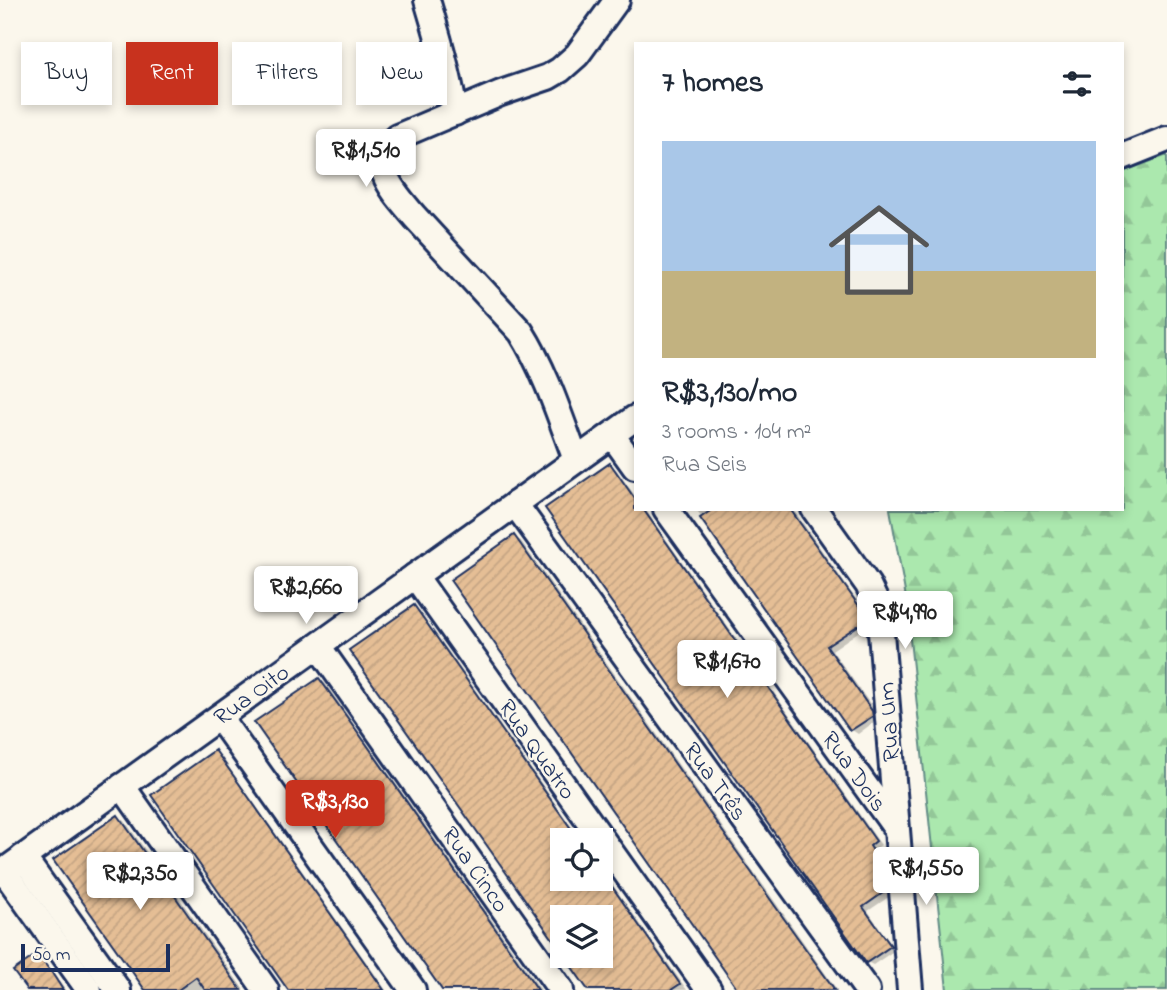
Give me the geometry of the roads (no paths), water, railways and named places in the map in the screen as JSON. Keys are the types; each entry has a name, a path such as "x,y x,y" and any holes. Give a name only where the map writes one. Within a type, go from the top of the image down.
{"street":[{"path":"427,0 452,90 455,113"},
{"path":"576,460 555,402 521,332 415,217 392,188 386,178 382,156 390,142 397,137 561,70 577,55 617,0"},
{"path":"1124,156 1167,139"},
{"name":"Rua Oito","path":"9,867 634,419"},
{"path":"612,435 634,466"},
{"name":"Rua Três","path":"515,504 867,990"},
{"name":"Rua Dois","path":"667,511 896,828"},
{"name":"Rua Um","path":"815,511 868,585 877,604 910,990"},
{"name":"Rua Quatro","path":"415,576 709,990"},
{"name":"Rua Cinco","path":"318,646 561,990"},
{"path":"219,717 413,990"},
{"path":"122,786 266,990"},
{"path":"9,867 89,990"},
{"path":"9,867 118,990"}]}
